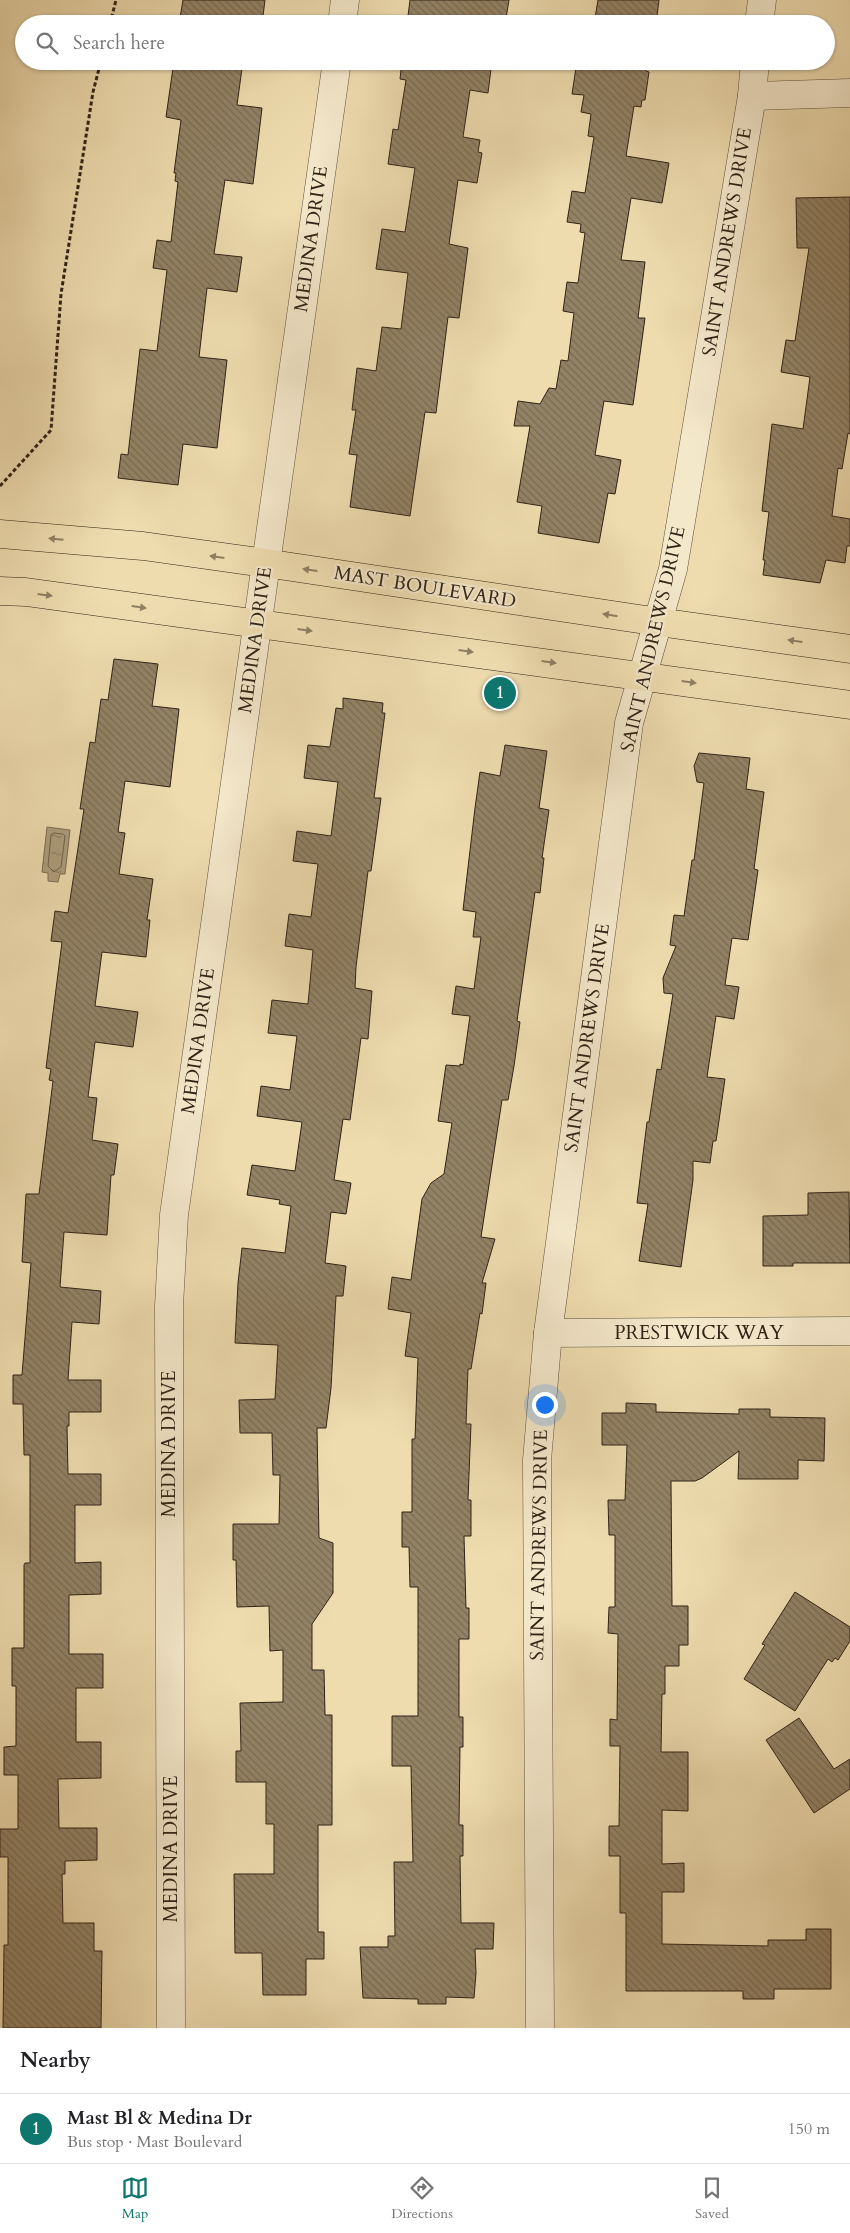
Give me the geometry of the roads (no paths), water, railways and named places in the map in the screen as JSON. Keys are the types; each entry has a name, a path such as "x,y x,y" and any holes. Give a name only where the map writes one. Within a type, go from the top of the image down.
{"main road":[{"name":"MAST BOULEVARD","path":"0,534 143,546 850,649"},
{"path":"0,591 26,592 257,622 850,705"}],"street":[{"path":"344,15 346,0"},
{"path":"760,15 762,0"},
{"name":"MEDINA DRIVE","path":"171,2028 169,1306 174,1215 336,70"},
{"name":"SAINT ANDREWS DRIVE","path":"540,2028 537,1460 548,1333 629,722 673,569 752,96 754,70"},
{"path":"752,96 850,93"},
{"name":"PRESTWICK WAY","path":"548,1333 850,1331"}],"water":[{"path":"47,827 70,830 65,874 60,874 58,882 48,881 48,873 42,872"}],"place":[{"name":"Mast Bl & Medina Dr","path":"500,693"}]}
